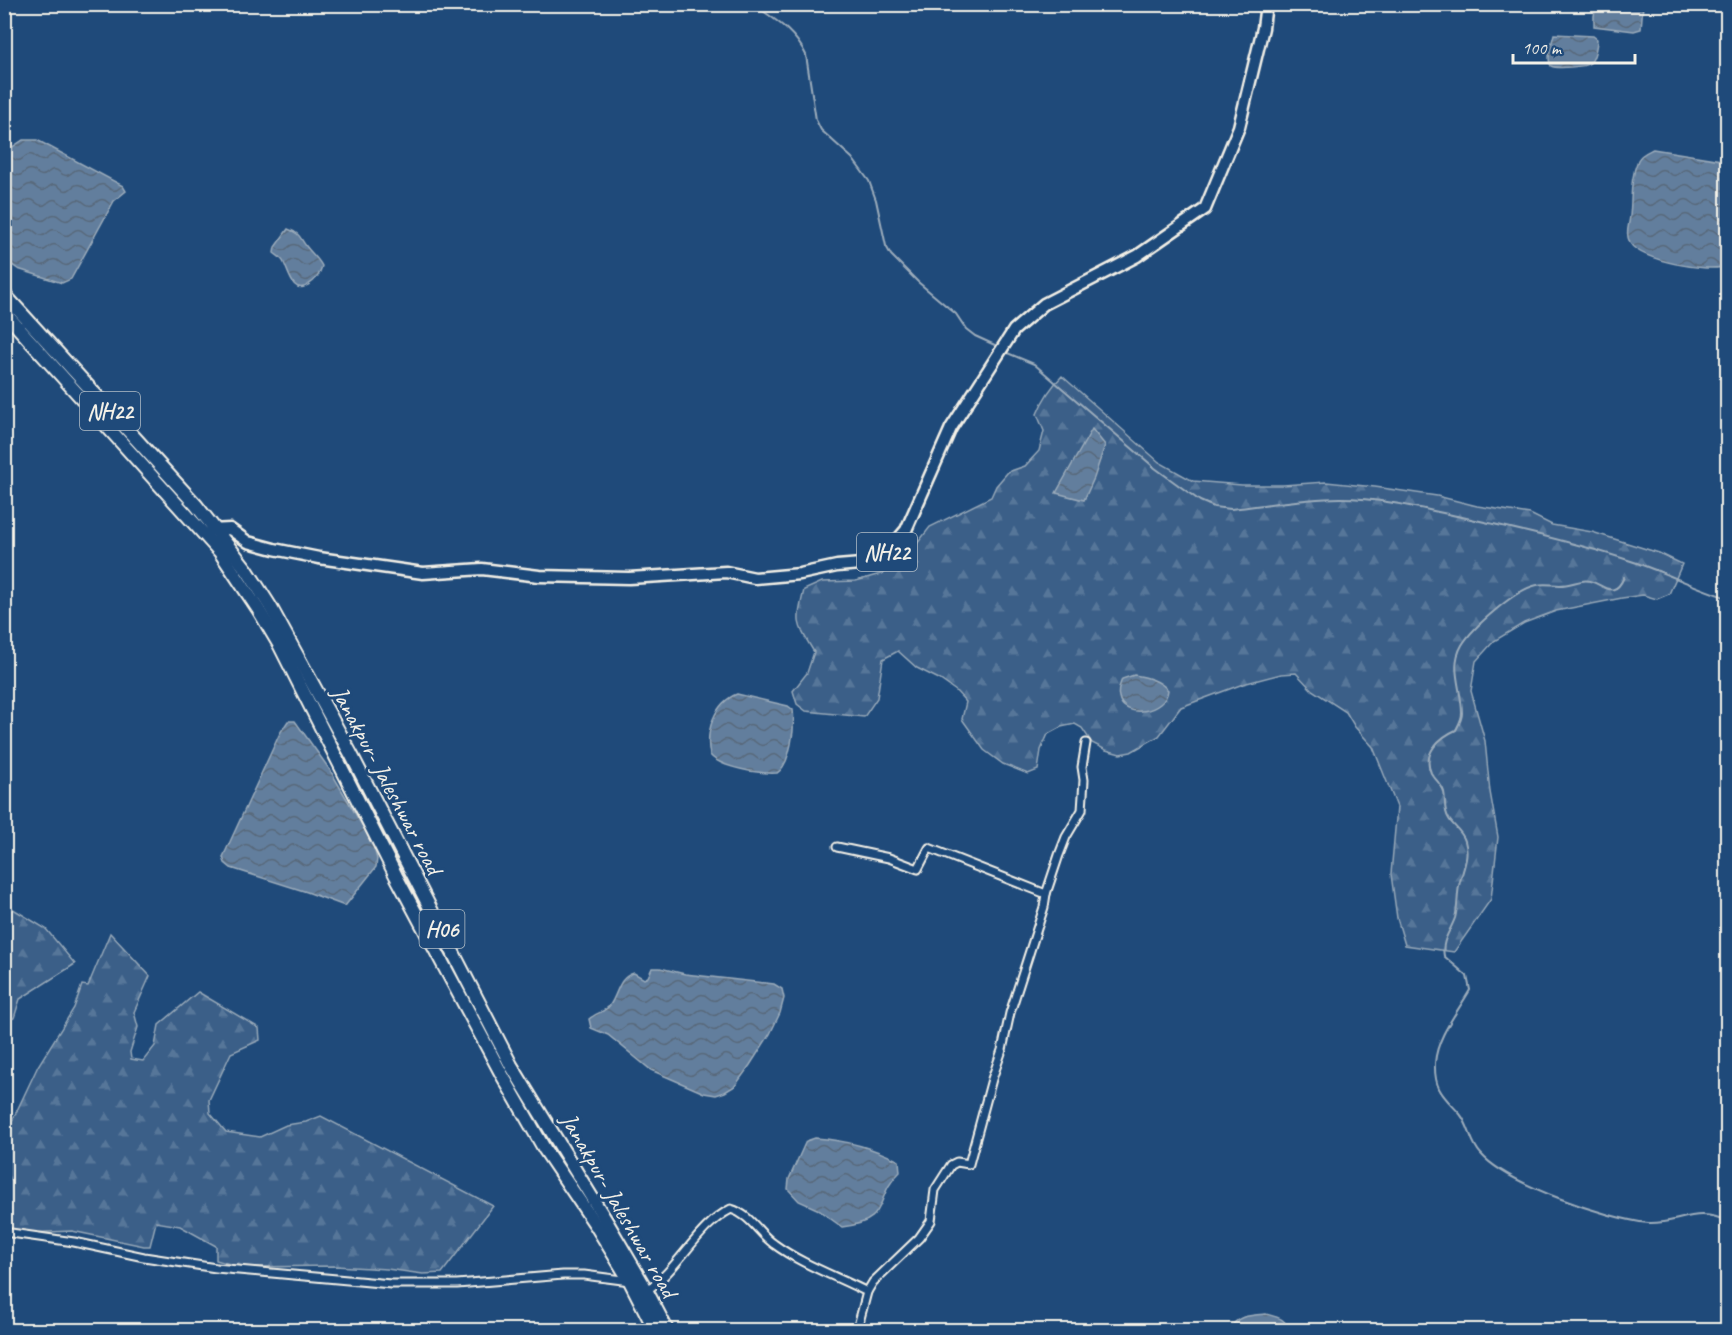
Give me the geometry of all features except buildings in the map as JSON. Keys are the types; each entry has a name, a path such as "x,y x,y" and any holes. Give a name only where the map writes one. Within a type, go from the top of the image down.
{"highway":[{"name":"Janakpur- Jaleshwar road","path":"4,294 196,506 220,552 280,646 396,876 501,1073 545,1150 630,1281 655,1330"},
{"name":"Janakpur- Jaleshwar road","path":"4,312 247,570 280,624 345,744 511,1065 647,1290 667,1330"}],"main road":[{"name":"NH22","path":"209,532 230,529 249,542 274,549 423,573 482,568 539,576 629,578 726,572 755,578 873,563 888,551 906,530 951,428 1014,330 1044,304 1137,256 1205,209 1239,127 1263,28 1266,4"}],"street":[{"path":"857,1330 867,1292 880,1274 927,1228 931,1221 935,1190 951,1165 957,1162 969,1164 1002,1050 1010,1013 1044,907 1046,894 1066,837 1082,810 1084,780 1082,767 1086,743"},
{"path":"837,847 889,858 918,869 929,848 1046,894"},
{"path":"647,1290 658,1284 708,1227 731,1209 741,1211 773,1243 867,1292"},
{"path":"4,1232 74,1242 144,1257 216,1268 391,1284 458,1284 574,1275 630,1281"}],"green space":[{"path":"1062,376 1159,462 1193,481 1242,485 1326,482 1437,496 1477,506 1530,514 1552,525 1592,532 1659,553 1682,564 1669,594 1657,599 1643,595 1556,611 1524,623 1494,641 1476,661 1471,691 1485,741 1490,792 1498,837 1491,899 1454,952 1405,945 1397,918 1391,874 1397,807 1373,747 1355,727 1346,712 1312,690 1296,673 1281,674 1243,684 1181,707 1159,736 1131,752 1120,754 1092,743 1082,728 1075,724 1061,727 1048,734 1041,750 1038,770 1028,774 1003,764 984,750 962,719 966,702 956,691 917,668 898,651 883,659 877,698 864,717 806,711 797,704 793,691 807,673 814,652 799,623 804,590 822,582 856,581 884,573 913,549 930,527 991,497 996,486 1008,472 1025,466 1039,451 1044,431 1037,414 1047,394"},
{"path":"5,904 46,929 75,964 20,999 14,1018 5,1021"},
{"path":"110,933 150,976 134,1012 138,1027 130,1052 131,1059 143,1061 155,1046 159,1025 198,992 259,1028 260,1040 231,1053 209,1100 210,1113 226,1132 260,1137 286,1125 306,1122 321,1116 493,1206 442,1273 423,1274 335,1266 240,1267 216,1260 216,1246 180,1226 156,1222 150,1246 72,1231 26,1233 5,1227 5,1136 38,1066 74,1008 82,985 88,986"}],"water":[{"path":"1596,5 1643,5 1641,29 1634,31 1594,26"},
{"path":"1554,34 1593,36 1597,42 1592,61 1577,66 1551,66 1549,55"},
{"path":"23,140 37,140 123,186 126,191 114,201 71,279 62,283 18,269 5,260 5,161 11,148"},
{"path":"1653,149 1727,161 1727,266 1706,268 1676,264 1647,255 1630,243 1628,233 1635,167 1644,153"},
{"path":"288,229 299,236 322,266 315,279 303,287 292,282 283,261 274,253 275,247"},
{"path":"1092,429 1105,445 1084,500 1056,493"},
{"path":"1134,675 1152,680 1168,690 1160,704 1144,711 1136,711 1122,704 1118,693 1122,679"},
{"path":"737,694 788,706 793,710 793,735 789,753 786,762 777,773 732,767 715,760 710,755 709,737 713,719 722,704"},
{"path":"288,721 295,721 330,770 373,844 377,859 376,867 345,906 231,868 225,863 223,857 280,733"},
{"path":"652,968 774,984 782,989 784,998 780,1013 770,1034 735,1086 716,1095 704,1093 651,1070 608,1035 591,1028 589,1019 608,1007 625,978 634,973 644,979 648,977"},
{"path":"815,1138 858,1145 899,1161 900,1172 886,1191 880,1207 869,1220 842,1227 817,1209 799,1201 788,1189 789,1179 806,1141"},
{"path":"1266,1314 1283,1320 1288,1330 1229,1330 1240,1319"}],"waterway":[{"path":"753,4 783,26 796,39 806,55 816,120 821,130 852,158 869,181 876,200 886,246 891,255 918,282 956,314 966,329 975,336 997,346"},
{"path":"1005,352 1034,364 1155,468 1200,501 1214,507 1231,509 1326,498 1373,500 1406,505 1594,549 1646,566 1728,598"},
{"path":"1624,577 1615,589 1610,590 1588,581 1563,585 1540,584 1528,588 1485,619 1468,637 1458,653 1456,670 1461,717 1456,730 1434,747 1429,766 1431,773 1443,789 1447,816 1465,841 1466,858 1459,886 1456,914 1443,951 1444,956 1467,976 1470,990 1439,1043 1435,1063 1436,1080 1441,1092 1460,1114 1474,1145 1481,1154 1512,1177 1559,1198 1630,1220 1658,1223 1706,1215 1728,1222"}]}
